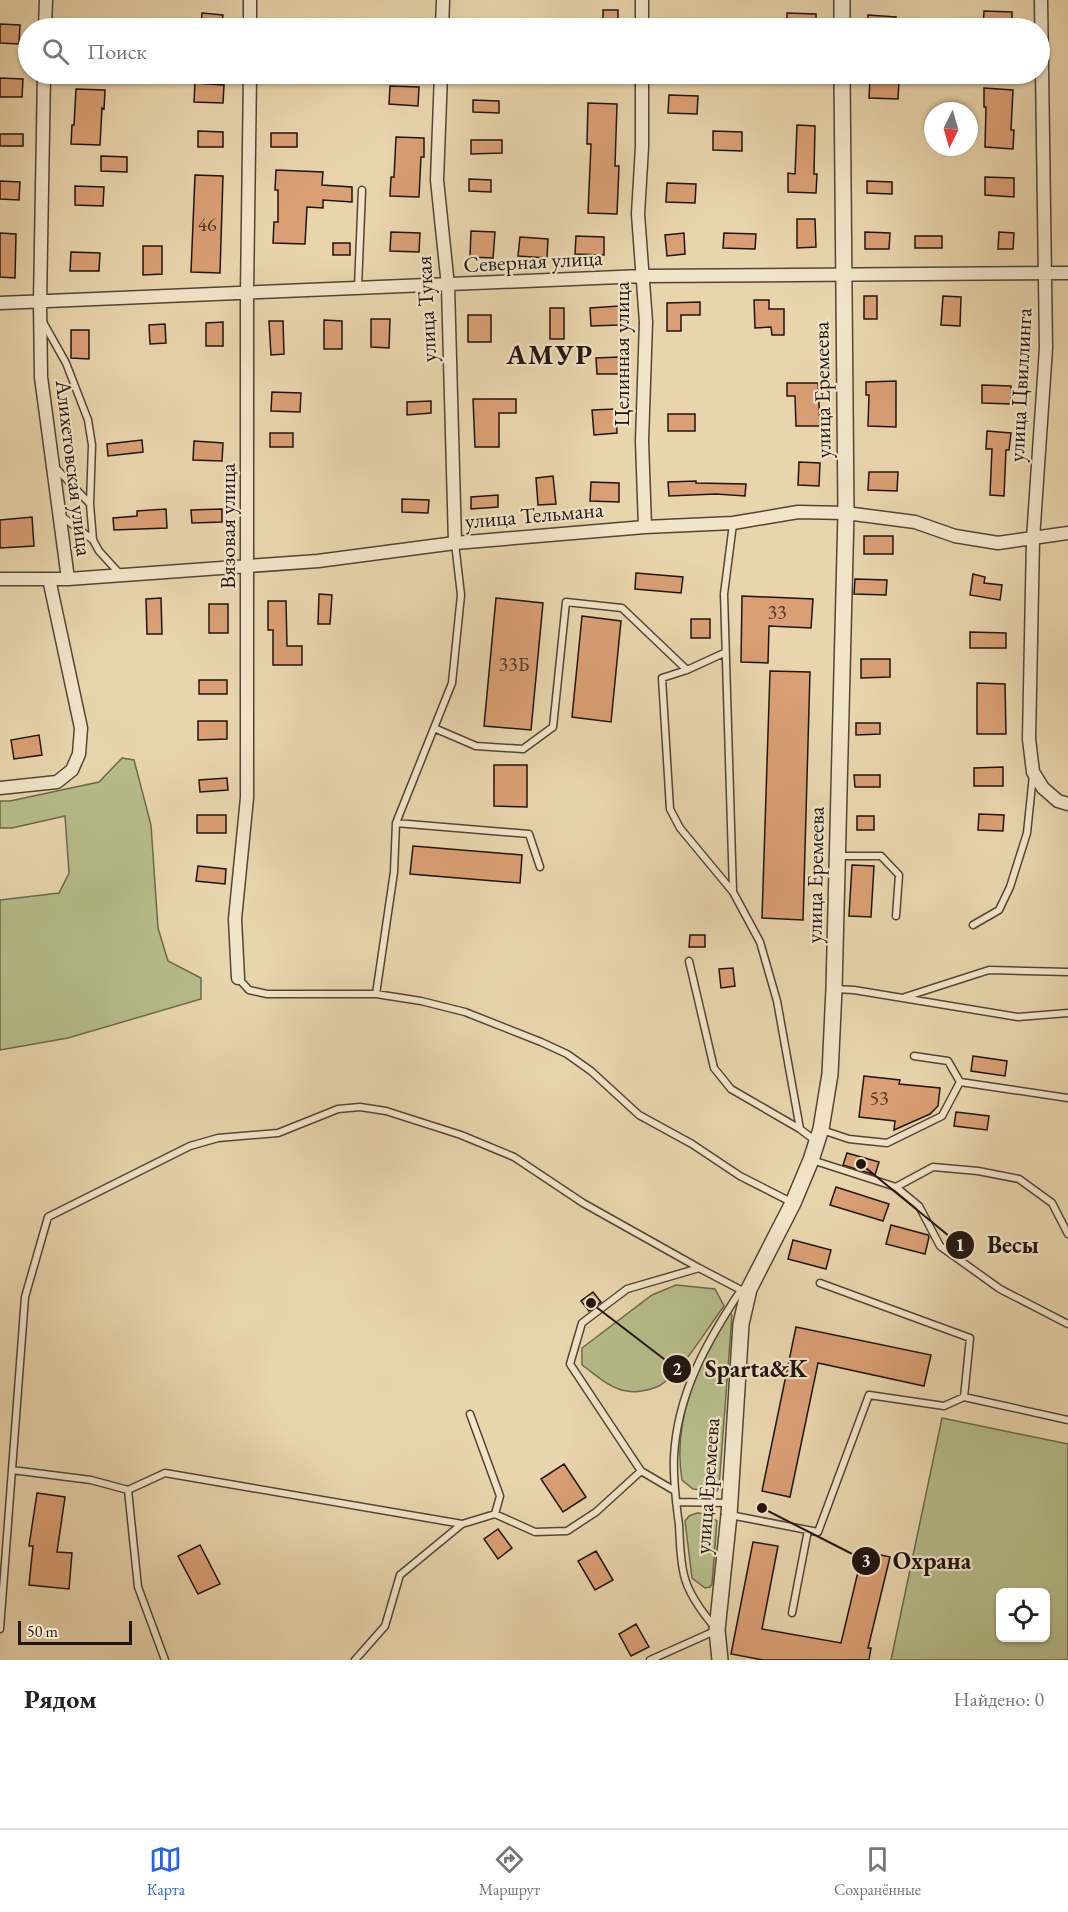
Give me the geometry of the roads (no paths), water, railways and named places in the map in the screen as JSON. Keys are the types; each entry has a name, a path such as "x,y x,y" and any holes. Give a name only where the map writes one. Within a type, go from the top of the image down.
{"street":[{"path":"45,18 46,0"},
{"path":"250,0 250,18"},
{"path":"442,18 443,0"},
{"path":"642,0 642,18"},
{"path":"842,0 842,18"},
{"name":"улица Цвиллинга","path":"1041,0 1041,18"},
{"name":"Алихетовская улица","path":"44,84 41,377 68,579"},
{"name":"Вязовая улица","path":"238,978 235,919 247,798 247,293 250,84"},
{"name":"улица Тукая","path":"441,84 437,180 448,286 454,543"},
{"name":"Целинная улица","path":"642,84 642,147 638,214 646,322 642,441 645,527"},
{"name":"улица Еремеева","path":"720,1660 717,1630 730,1509 745,1290 793,1203 811,1160 819,1136 830,1074 846,513 842,84"},
{"name":"улица Цвиллинга","path":"1033,772 1029,739 1033,539 1046,348 1042,84"},
{"name":"Северная улица","path":"0,303 358,287 448,286 643,276 1068,273"},
{"name":"улица Тельмана","path":"0,579 68,579 318,561 454,543 645,527 733,523 798,512 846,513 915,522 955,536 998,543 1068,532"},
{"name":"Алихетовская улица","path":"0,788 57,782 72,770 79,754 81,728 48,579"},
{"path":"1033,772 1043,788 1058,801 1068,804"}],"lane":[{"path":"358,287 362,190"},
{"path":"40,316 66,363 88,420 92,446 90,504 93,540"},
{"path":"51,463 90,504"},
{"path":"58,513 93,540 99,551 120,575"},
{"path":"733,523 724,594 733,892"},
{"path":"376,994 394,872 396,823 452,683 461,595 454,543"},
{"path":"434,728 476,746 523,749 553,727 566,602 622,608 687,670"},
{"path":"724,653 687,670 662,678 670,809 680,828 733,892 760,942 777,1000 800,1128"},
{"path":"974,925 999,910 1010,888 1027,833 1033,772"},
{"path":"396,823 529,834 540,867"},
{"path":"838,855 881,856 899,875 896,916"},
{"path":"689,961 714,1068 731,1089 800,1128 819,1136 887,1143 942,1116 960,1082"},
{"path":"903,998 989,970 1068,972"},
{"path":"238,978 249,990 267,994 376,994 421,1001 465,1012 541,1042 567,1054 591,1071 639,1115 692,1144 740,1176 793,1203"},
{"path":"834,989 854,990 1018,1017 1068,1013"},
{"path":"914,1056 948,1061 960,1082"},
{"path":"960,1082 1068,1098"},
{"path":"0,1629 25,1297 48,1217 190,1146 218,1138 278,1133 338,1109 360,1107 386,1111 461,1135 514,1157 583,1203 699,1268 745,1290 708,1342 693,1372 679,1421 674,1457 675,1491 684,1577 704,1615 717,1630 650,1660"},
{"path":"811,1160 896,1187 919,1206 939,1246 1000,1289 1068,1324"},
{"path":"896,1187 933,1167 978,1171 1019,1179 1052,1203 1068,1234"},
{"path":"675,1491 641,1471 570,1364 582,1323 627,1289 699,1268"},
{"path":"820,1283 970,1338 964,1397"},
{"path":"676,1502 730,1509 818,1532 869,1395 944,1406 964,1397 1068,1420"},
{"path":"470,1414 500,1496 495,1514"},
{"path":"12,1470 91,1480 128,1490 165,1473 462,1524"},
{"path":"355,1660 385,1626 400,1575 462,1524 495,1514 535,1532 567,1531 596,1512 641,1471"},
{"path":"128,1490 138,1587 165,1660"},
{"path":"792,1613 808,1530"}],"place":[{"name":"Весы","path":"861,1164"},
{"name":"Sparta&K","path":"591,1303"},
{"name":"Охрана","path":"762,1508"}],"district":[{"name":"АМУР","path":"550,354"}]}
